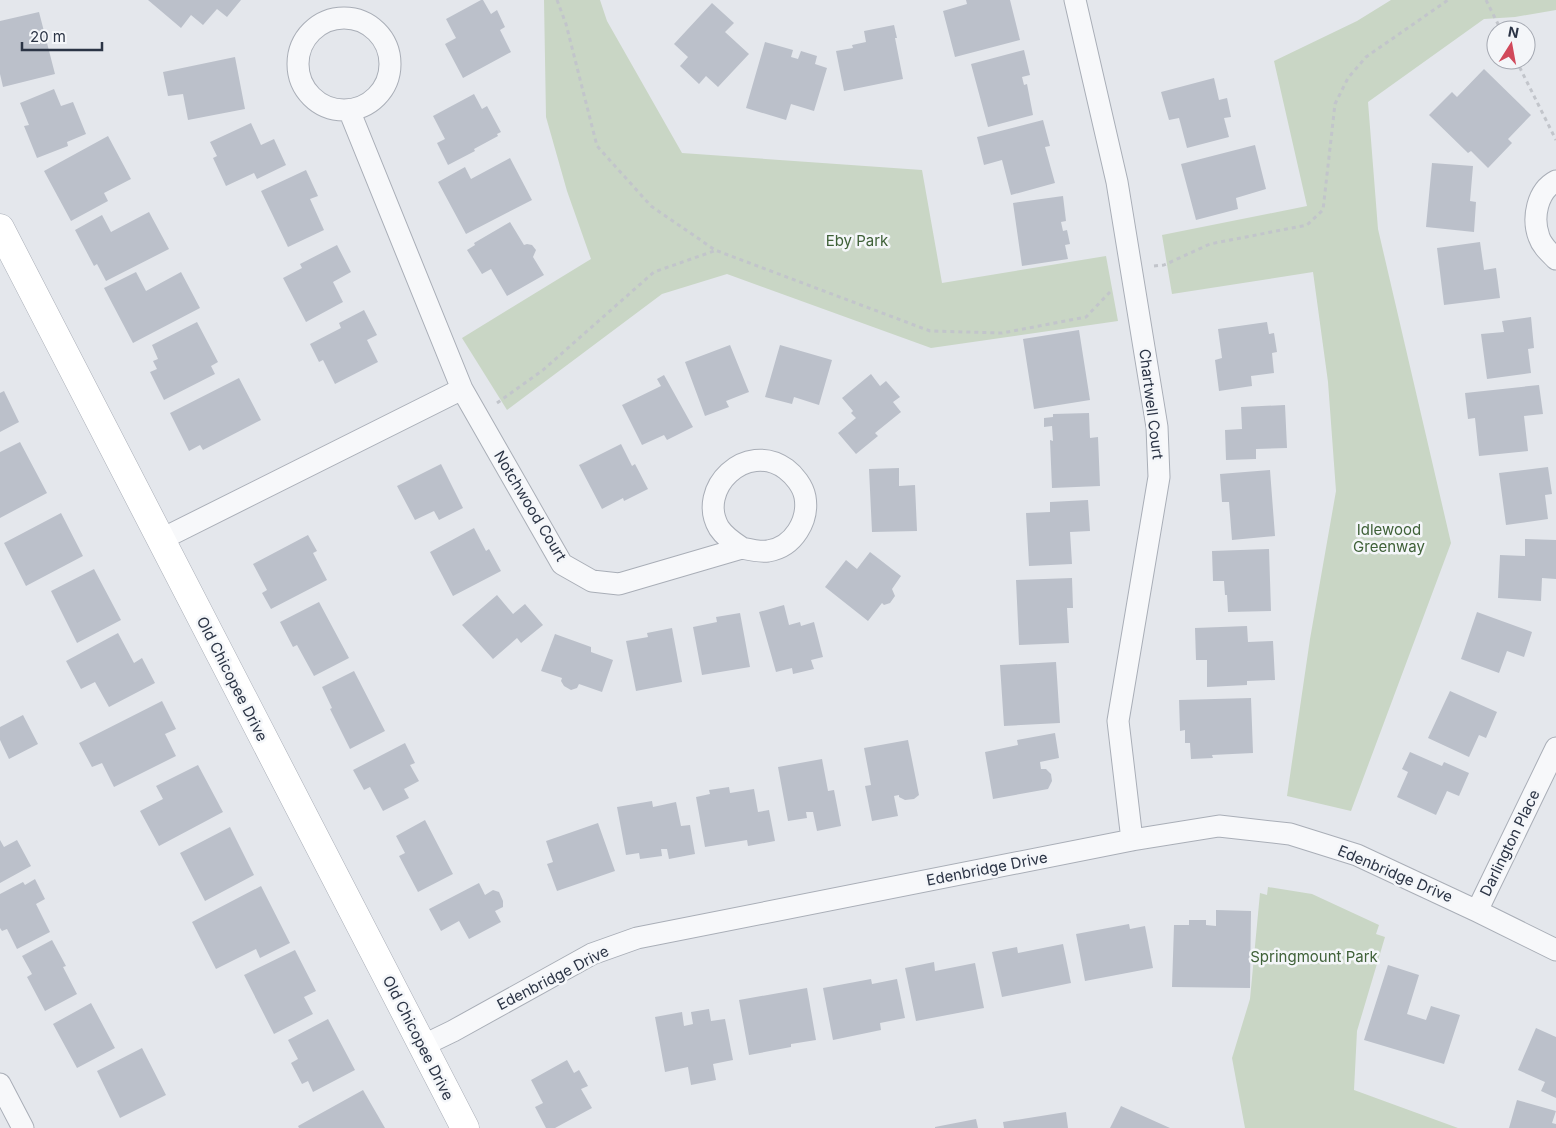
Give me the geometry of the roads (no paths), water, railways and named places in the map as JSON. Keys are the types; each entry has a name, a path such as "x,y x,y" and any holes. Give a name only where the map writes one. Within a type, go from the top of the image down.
{"street":[{"name":"Chartwell Court","path":"1075,0 1117,182 1157,427 1159,477 1118,721 1132,840"},
{"path":"348,17 366,23 378,32 387,44 391,60 389,76 383,90 371,102 349,110 326,106 310,95 302,82 298,64 300,47 312,30 329,20 348,17"},
{"name":"Notchwood Court","path":"349,110 462,389 562,564 592,582 619,584 742,548 758,552 771,551 787,544 799,531 806,513 805,495 794,474 778,463 760,460 745,462 730,470 720,483 714,503 716,519 719,527 729,540 742,548"},
{"path":"1556,181 1544,193 1537,208 1536,220 1539,237 1545,248 1556,259"},
{"name":"Old Chicopee Drive","path":"0,228 465,1128"},
{"path":"160,540 462,389"},
{"name":"Darlington Place","path":"1477,911 1556,748"},
{"name":"Edenbridge Drive","path":"422,1046 454,1031 592,954 637,938 1132,840 1219,826 1290,834 1357,855 1556,950"},
{"path":"0,1084 23,1128"}],"park label":[{"name":"Eby Park","path":"857,241"},
{"name":"Idlewood Greenway","path":"1389,538"},
{"name":"Springmount Park","path":"1314,957"}]}
